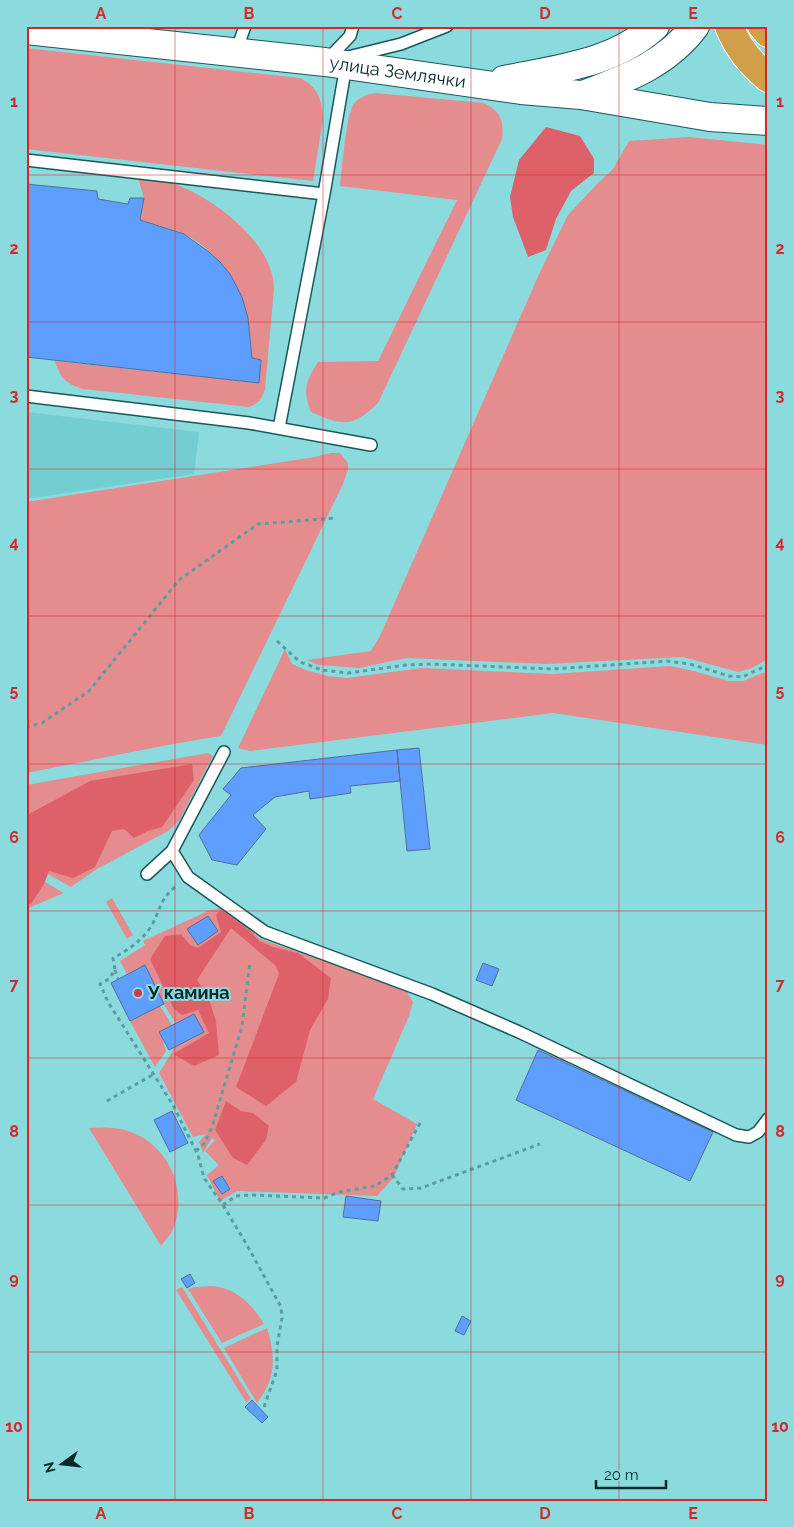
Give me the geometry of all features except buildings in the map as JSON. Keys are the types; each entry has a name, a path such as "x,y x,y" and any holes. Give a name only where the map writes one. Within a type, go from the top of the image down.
{"highway":[{"path":"730,26 734,40 754,66 768,78"},
{"path":"762,26 768,34"}],"main road":[{"path":"481,84 572,66 612,54 641,39 655,26"},
{"path":"581,95 631,77 662,59 695,26"},
{"name":"улица Землячки","path":"26,30 335,64 481,84 581,95 710,117 768,122"}],"lane":[{"path":"236,52 245,26"},
{"path":"279,428 324,194 335,64 350,36 353,26"},
{"path":"335,64 401,44 447,26"},
{"path":"26,160 324,194"},
{"path":"26,396 279,428 372,446"},
{"path":"147,874 172,851 224,752"},
{"path":"172,851 188,877 265,932 432,994 519,1032 736,1135 749,1137 758,1132 768,1119"}],"path":[{"path":"26,727 42,723 89,690 179,580 258,524 336,518"},
{"path":"278,641 300,662 322,670 348,673 406,665 431,664 553,669 667,661 690,664 729,676 742,677 768,665"},
{"path":"118,978 114,958 135,946 151,926 165,896 188,877"},
{"path":"196,1151 204,1144 212,1127 242,1026 250,962"},
{"path":"115,970 109,979 100,984 108,1002 173,1105 196,1151 204,1178 247,1245 281,1307 282,1318 277,1346 277,1370 264,1407"},
{"path":"107,1101 154,1074"},
{"path":"223,1205 236,1196 324,1198 339,1192 374,1186 392,1176 420,1123"},
{"path":"392,1176 403,1189 421,1188 540,1144"}],"shaded area":[{"path":"26,48 300,78 311,85 318,94 323,119 313,181 26,149"},
{"path":"375,93 484,103 498,113 500,117 502,122 502,139 378,403 354,421 339,422 311,412 306,392 308,380 318,362 378,361 457,200 340,186 351,110 358,100"},
{"path":"546,127 580,136 594,159 594,173 571,191 556,219 546,250 528,257 513,217 510,197 519,160"},
{"path":"689,137 768,145 768,615 765,631 768,659 752,668 738,672 683,657 546,664 406,658 359,668 319,665 307,660 371,651 380,636 540,272 568,215 613,169 629,141"},
{"path":"138,178 165,181 186,188 203,198 221,209 237,223 264,254 271,271 274,289 265,389 260,400 249,407 83,389 64,380 59,372 55,361 259,383 261,361 252,358 247,321 242,303 226,270 200,244 184,234 140,220 144,198"},
{"path":"26,412 199,432 194,474 26,499"},
{"path":"340,453 348,463 348,470 343,484 221,736 26,773 26,502"},
{"path":"285,649 292,664 327,676 347,678 422,668 552,674 670,666 729,681 743,681 768,671 768,745 553,713 250,751 238,748"},
{"path":"208,753 213,756 179,821 168,831 97,869 71,887 26,862 26,785"},
{"path":"192,764 194,780 162,827 134,838 124,829 112,831 95,867 73,878 49,871 44,884 31,904 26,904 26,822 29,814 90,781"},
{"path":"26,871 64,893 26,909"},
{"path":"112,898 133,935 127,939 106,902"},
{"path":"220,909 242,922 260,939 398,986 407,992 413,1002 409,1016 373,1099 417,1124 394,1177 377,1196 237,1191 220,1201 207,1175 219,1165 205,1151 215,1140 212,1138 203,1153 199,1142 206,1134 193,1137 159,1073 172,1052 180,1031 165,1006 145,965 127,974 120,961 145,945 143,941 210,910"},
{"path":"221,910 249,930 259,941 273,947 298,953 331,978 328,999 310,1030 296,1082 266,1106 236,1087 279,974 276,966 231,928 197,980 208,996 216,1021 219,1055 194,1066 173,1054 209,1033 198,1010 182,1015 174,1009 150,959 165,936 181,934 190,945 198,948 221,932 216,915"},
{"path":"160,1006 172,1025 160,1032 166,1051 155,1067 130,1021"},
{"path":"226,1101 241,1111 253,1113 269,1126 266,1140 247,1165 233,1158 215,1130"},
{"path":"89,1128 121,1129 131,1132 144,1138 164,1157 176,1182 178,1210 173,1230 161,1246"},
{"path":"216,1286 233,1292 251,1306 264,1324 222,1343 188,1289"},
{"path":"182,1287 251,1399 246,1402 176,1290"},
{"path":"267,1328 273,1358 271,1376 257,1403 224,1348"}],"place":[{"name":"У камина","path":"138,993"}]}
